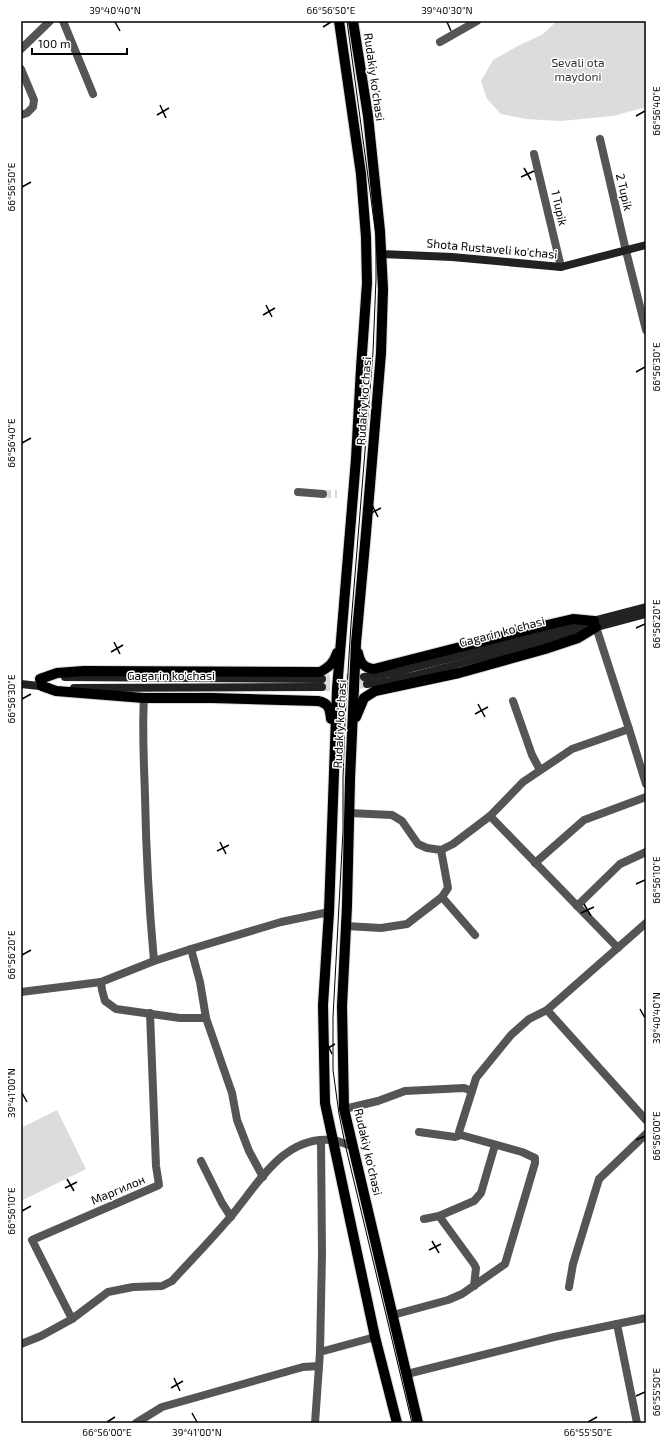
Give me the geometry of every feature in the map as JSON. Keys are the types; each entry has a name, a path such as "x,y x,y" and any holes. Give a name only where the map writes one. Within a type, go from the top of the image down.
{"main road":[{"name":"Rudakiy ko'chasi","path":"338,21 362,174 367,283 356,459 337,689 334,744 330,912 323,1005 325,1104 375,1337 397,1423"},
{"name":"Rudakiy ko'chasi","path":"353,21 368,116 380,231 383,289 381,353 356,643 342,1006 344,1109 418,1423"},
{"path":"344,55 358,54"},
{"name":"Shota Rustaveli ko'chasi","path":"381,254 452,257 561,267 646,245"},
{"path":"350,531 366,533"},
{"name":"Gagarin ko'chasi","path":"365,681 390,682 595,624 646,608"},
{"name":"Gagarin ko'chasi","path":"595,624 646,614"},
{"path":"356,643 361,663 367,668 374,669 573,619 595,624"},
{"path":"352,729 362,701 370,693 459,673 544,649 578,638 595,624"},
{"path":"334,744 330,708 323,702 294,700 144,698 56,691 41,683 57,673 84,671 320,672 333,664 341,640"},
{"name":"Gagarin ko'chasi","path":"21,683 41,683 66,677 322,683"},
{"path":"334,777 350,779"}],"street":[{"path":"21,50 50,21"},
{"path":"63,21 93,94"},
{"path":"440,42 477,21"},
{"path":"21,69 34,100 33,107 27,113 21,115"},
{"name":"2 Tupik","path":"600,139 626,251 645,320 646,330"},
{"name":"1 Tupik","path":"534,154 561,267"},
{"path":"298,492 324,494"},
{"path":"595,624 646,784"},
{"path":"144,698 142,723 146,830 150,917 154,961"},
{"path":"514,701 532,755 540,770"},
{"path":"349,813 392,815 402,821 418,844 427,848 441,850 453,844 490,816 523,782 572,749 629,728"},
{"path":"535,863 584,820 646,797"},
{"path":"490,816 618,948"},
{"path":"346,926 381,928 407,924 442,897 448,888 441,850"},
{"path":"577,906 620,864 646,852"},
{"path":"442,897 475,935"},
{"path":"21,992 101,982 154,961 191,949 281,922 330,912"},
{"path":"461,1135 459,1132 476,1078 511,1035 529,1019 546,1010 646,923"},
{"path":"191,949 200,982 206,1018 232,1093 237,1120 249,1151 263,1176"},
{"path":"101,982 105,1001 116,1009 180,1018 206,1018"},
{"path":"546,1010 646,1120"},
{"name":"Маргилон","path":"72,1319 32,1240 159,1185 156,1166 150,1013"},
{"path":"344,1109 378,1101 405,1091 464,1088 472,1091"},
{"path":"393,1315 448,1300 462,1294 505,1264 535,1163 535,1158 522,1152 461,1135 455,1137 419,1132"},
{"path":"569,1287 573,1264 599,1179 646,1134"},
{"path":"315,1423 320,1352 321,1140"},
{"path":"21,1344 41,1336 72,1319 108,1292 133,1287 162,1286 172,1281 231,1216 275,1162 286,1153 298,1146 321,1140 332,1140 352,1146"},
{"path":"424,1219 439,1216 474,1201 481,1193 495,1145"},
{"path":"201,1161 222,1204 231,1216"},
{"path":"439,1216 474,1264 476,1268 474,1286"},
{"path":"407,1374 554,1338 646,1318"},
{"path":"617,1324 637,1423"},
{"path":"320,1352 375,1337"},
{"path":"136,1423 162,1407 303,1367 319,1366"}],"green space":[{"name":"Sevali ota maydoni","path":"557,21 646,21 646,107 613,116 560,121 526,119 501,114 487,99 481,81 493,60 543,34"},
{"path":"57,1110 86,1169 21,1201 21,1128"}],"tunnel":[{"path":"323,494 337,494"},
{"path":"322,679 364,677"},
{"path":"322,687 343,687 367,684"}],"tram line":[{"path":"347,21 376,236 376,279 373,352 351,624 345,720 343,831 333,1017 333,1070 345,1144 412,1423"}]}
